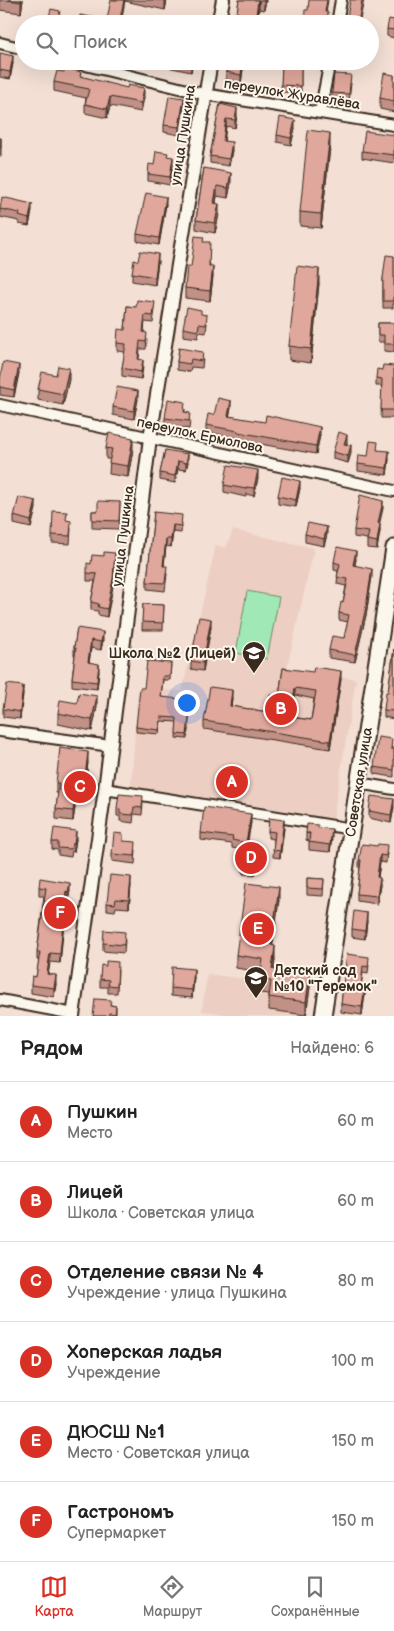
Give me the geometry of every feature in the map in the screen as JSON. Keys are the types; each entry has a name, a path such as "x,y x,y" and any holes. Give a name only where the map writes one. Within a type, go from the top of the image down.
{"main road":[{"name":"Советская улица","path":"323,1016 394,548"}],"street":[{"path":"220,15 223,0"},
{"path":"338,15 341,0"},
{"path":"0,43 15,47"},
{"name":"переулок Журавлёва","path":"106,70 204,94 394,125"},
{"name":"улица Пушкина","path":"74,1015 111,746 150,438 209,70"},
{"path":"320,112 328,70"},
{"name":"переулок Ермолова","path":"0,406 394,491"},
{"path":"0,731 111,746"},
{"path":"358,783 394,789"},
{"path":"105,790 352,829"},
{"path":"0,1000 74,1015"}],"shaded area":[{"name":"Школа №2 (Лицей)","path":"233,530 314,548 287,668 356,679 333,818 131,786 138,689 182,691 216,545 226,548"},
{"name":"Детский сад №10 \"Теремок\"","path":"207,974 310,987 306,1016 241,1016 202,1011"}],"green space":[{"path":"247,591 279,597 267,659 236,653"}],"building":[{"path":"111,0 124,0 121,15 108,15"},
{"path":"239,0 258,0 256,15 236,15"},
{"path":"309,0 327,0 325,12 328,12 328,15 305,15 305,10 308,10"},
{"path":"350,0 362,0 360,15 348,15"},
{"path":"51,9 60,11 59,15 49,15"},
{"path":"389,19 394,20 394,30 387,29"},
{"path":"0,53 13,56 10,72 0,70"},
{"path":"64,70 73,70 81,72 80,76 127,88 128,85 144,88 141,103 110,97 107,109 85,104 89,89 54,82 57,71 64,72"},
{"path":"226,70 242,70 241,75 226,72"},
{"path":"282,70 301,70 301,86 281,85"},
{"path":"384,73 394,75 394,101 380,98"},
{"path":"334,74 351,75 349,94 332,93"},
{"path":"169,96 184,98 179,127 164,125"},
{"path":"220,104 237,108 235,120 226,119 223,141 232,142 229,159 210,156"},
{"path":"280,117 295,120 291,138 277,135"},
{"path":"308,130 330,133 321,214 300,212"},
{"path":"365,131 394,135 394,155 362,151"},
{"path":"156,151 168,153 167,156 173,157 170,177 148,174 149,164 154,165"},
{"path":"204,168 231,173 228,188 217,186 214,203 219,204 215,223 196,220"},
{"path":"146,193 166,197 159,238 137,234"},
{"path":"2,197 32,204 29,219 19,216 20,213 0,209"},
{"path":"195,236 204,237 203,242 210,242 209,266 213,266 210,291 185,288 187,267 191,267"},
{"path":"140,251 158,254 155,277 132,273 134,260 138,261"},
{"path":"386,255 394,256 393,301 383,301"},
{"path":"297,266 319,269 311,349 289,346"},
{"path":"137,300 155,302 153,316 145,315 143,332 147,333 146,342 140,341 138,359 143,360 141,372 122,368 126,344 117,343 118,329 125,330 127,306 136,307"},
{"path":"187,307 201,310 201,314 207,315 206,325 199,324 198,331 183,328"},
{"path":"378,323 394,323 394,344 384,344 384,335 378,335"},
{"path":"179,348 203,352 202,361 191,359 190,364 177,362"},
{"path":"3,362 19,365 14,390 0,387"},
{"path":"383,365 394,366 394,410 381,410 382,379 376,378 377,369 382,370"},
{"path":"58,366 69,368 63,394 38,389 42,372 56,375"},
{"path":"117,387 138,391 134,411 113,407"},
{"path":"218,398 231,401 228,416 265,422 266,415 320,427 316,446 206,425 208,414 214,415"},
{"path":"168,399 185,402 184,412 190,413 189,421 165,418"},
{"path":"339,432 347,435 344,444 351,445 348,456 333,452"},
{"path":"109,433 133,438 128,466 109,463 112,449 106,448"},
{"path":"370,441 378,442 377,450 389,451 387,468 358,464 359,455 368,456"},
{"path":"165,450 188,454 186,463 178,461 175,476 160,473"},
{"path":"228,465 258,470 254,488 246,487 246,489 224,485"},
{"path":"282,477 300,481 296,500 278,496"},
{"path":"360,495 383,501 378,523 380,524 377,542 367,540 369,532 354,530"},
{"path":"19,497 36,501 31,521 14,516"},
{"path":"98,501 120,502 119,521 92,520 92,511 98,511"},
{"path":"53,511 67,512 66,520 71,521 70,536 52,535"},
{"path":"154,512 182,515 181,526 173,525 171,539 166,539 163,566 167,566 165,583 147,582"},
{"path":"308,523 327,527 324,539 305,534"},
{"path":"337,547 356,551 353,565 372,569 355,655 329,650 332,636 344,638 349,615 339,613 348,579 337,577 340,564 334,562"},
{"path":"104,552 115,553 113,579 107,609 98,607 99,604 91,602 97,574 87,573 87,563 91,564 92,555 104,556"},
{"path":"143,604 164,605 163,623 142,622"},
{"path":"199,617 211,619 203,663 191,661"},
{"path":"77,628 103,632 101,642 91,640 88,662 99,664 97,682 72,679"},
{"path":"394,649 394,711 384,710"},
{"path":"147,661 171,663 170,676 163,676 161,697 191,700 187,735 176,734 177,718 161,717 159,730 136,727 140,688 144,688"},
{"path":"314,667 341,671 330,741 204,721 210,687 232,690 230,706 268,712 270,695 279,696 283,668 313,672","holes":["295,688 316,691 311,720 290,717"]},
{"path":"7,684 23,686 20,712 3,709"},
{"path":"79,693 97,696 92,720 58,713 60,700 77,703"},
{"path":"378,737 392,739 391,749 394,749 394,770 374,767"},
{"path":"60,748 88,752 84,786 77,785 73,811 56,809 59,783 56,783"},
{"path":"119,794 143,796 142,808 134,807 133,815 120,814 120,809 117,808"},
{"path":"371,796 394,799 391,815 369,811"},
{"path":"204,807 251,814 246,843 232,840 233,837 201,833"},
{"path":"269,818 284,820 280,851 273,850 275,832 268,831"},
{"path":"307,824 318,825 318,828 332,829 330,845 309,842 310,833 306,833"},
{"path":"54,828 76,831 74,844 72,844 71,849 58,848 58,842 52,842"},
{"path":"114,833 123,834 123,841 136,842 135,856 112,854"},
{"path":"362,844 387,845 386,856 380,855 377,877 380,878 377,896 357,894"},
{"path":"246,846 257,847 255,868 243,866"},
{"path":"110,875 131,877 129,900 116,899 115,904 107,903"},
{"path":"40,878 70,883 68,892 66,891 60,954 50,953 47,974 56,975 54,988 31,985 32,976 36,977 40,952 37,952 46,888 39,887"},
{"path":"307,878 324,879 323,889 307,888"},
{"path":"246,883 279,887 271,945 275,946 272,969 310,974 306,1002 269,997 271,981 260,980 263,959 236,955"},
{"path":"354,911 367,913 365,931 352,929"},
{"path":"104,930 125,932 124,945 103,943"},
{"path":"347,954 369,957 368,967 363,966 361,986 365,986 362,1007 341,1004"},
{"path":"106,961 118,962 117,986 108,985 109,980 100,979 101,965 106,966"},
{"path":"172,967 194,969 192,990 171,988"},
{"path":"95,999 111,1000 110,1005 116,1006 115,1014 109,1013 109,1016 93,1016"}],"place":[{"name":"Школа №2 (Лицей)","path":"254,674"},
{"name":"Лицей","path":"281,709"},
{"name":"Пушкин","path":"232,782"},
{"name":"Отделение связи № 4","path":"80,787"},
{"name":"Хоперская ладья","path":"251,858"},
{"name":"Гастрономъ","path":"60,913"},
{"name":"ДЮСШ №1","path":"258,929"},
{"name":"Детский сад №10 \"Теремок\"","path":"256,999"}]}
